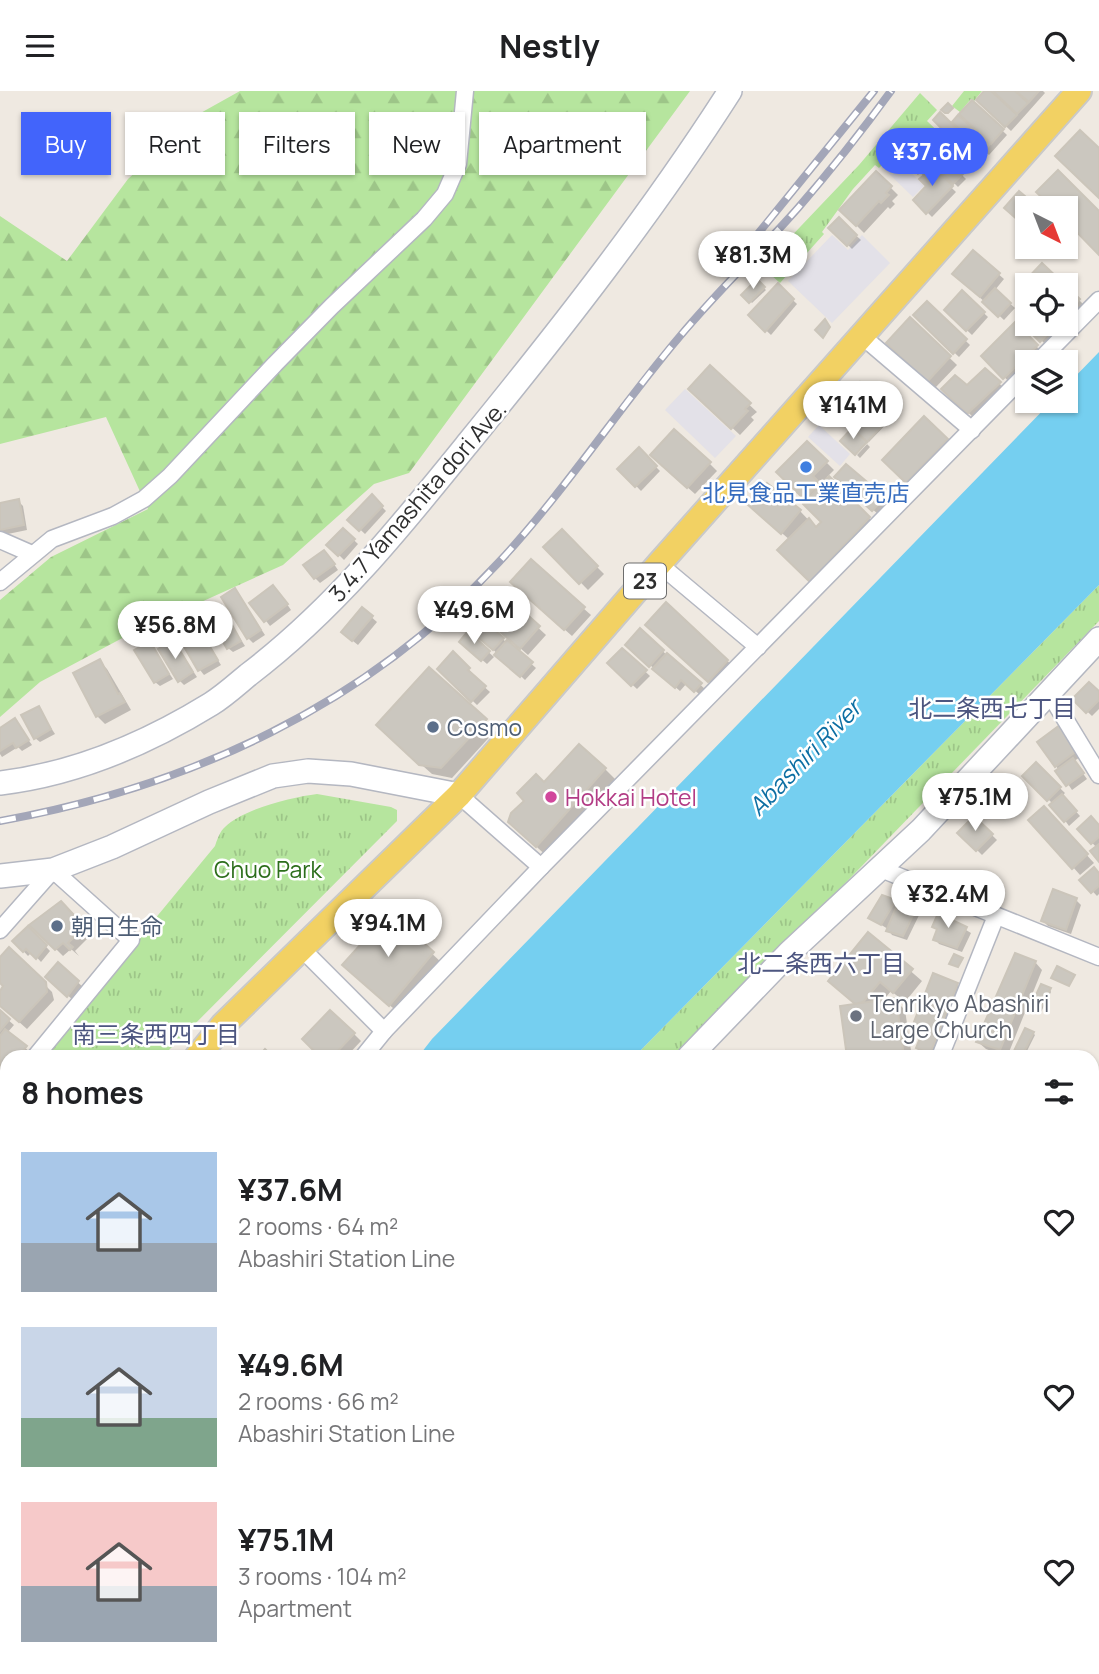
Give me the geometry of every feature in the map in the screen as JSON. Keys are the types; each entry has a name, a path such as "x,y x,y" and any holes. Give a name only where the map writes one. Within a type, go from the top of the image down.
{"main road":[{"name":"23","path":"203,1050 223,1025 459,795 659,564 1079,91"}],"street":[{"path":"0,582 52,539 113,516 144,499 170,476 331,306 424,219 444,194 458,164 465,91"},
{"name":"3.4.7 Yamashita dori Ave.","path":"0,783 33,779 93,763 150,738 212,703 265,663 317,617 435,485 516,385 701,137 730,91"},
{"path":"1050,350 1099,300"},
{"path":"862,335 972,430"},
{"path":"369,1050 541,867 1015,385"},
{"path":"0,540 32,554"},
{"path":"659,564 758,647"},
{"path":"697,1050 789,953 881,869 960,789 1099,639"},
{"path":"1048,691 1099,775"},
{"path":"0,876 53,870 273,776 308,771 351,774 459,795 541,867"},
{"path":"881,869 1099,957"},
{"path":"0,930 53,870"},
{"path":"41,1050 131,940 53,870"},
{"path":"943,1050 996,916"},
{"path":"302,949 384,1031"}],"shaded area":[{"path":"895,156 924,186 913,197 883,168"},
{"path":"832,235 848,250 862,235 890,263 832,323 788,281"},
{"path":"685,389 736,436 715,458 665,410"},
{"path":"819,425 850,454 840,466 808,437"}],"green space":[{"path":"240,91 690,91 646,151 646,112 479,112 479,175 628,175 409,473 374,484 283,565 128,635 40,682 0,717 0,600 51,557 148,509 106,417 0,444 0,216 67,261 132,175 225,175 225,112 202,112"},
{"path":"964,91 982,91 960,112 952,106"},
{"path":"920,93 937,110 927,121 951,144 945,151 940,146 927,158 907,140 879,168 875,165 853,189 822,232 824,234 780,283 762,267 859,165"},
{"path":"1099,585 1099,621 684,1050 641,1050"},
{"name":"Chuo Park","path":"317,794 391,807 397,810 397,821 169,1050 47,1050 215,846 225,827 256,809"}],"water":[{"name":"Abashiri River","path":"1099,352 1099,585 641,1050 423,1050 1040,413 1078,413 1078,374"}],"building":[{"path":"984,91 991,91 1017,115 1005,127 976,100"},
{"path":"993,91 1015,91 1028,103 1017,114"},
{"path":"1016,91 1039,91 1029,102"},
{"path":"972,100 1004,129 991,144 959,114"},
{"path":"948,103 953,108 945,113 941,110"},
{"path":"940,112 982,153 974,161 933,120"},
{"path":"958,115 990,144 984,152 952,122"},
{"path":"1080,130 1099,148 1099,198 1055,156"},
{"path":"907,142 924,159 912,172 895,154"},
{"path":"956,144 972,162 965,170 952,157 955,154 950,150"},
{"path":"939,150 963,174 953,184 929,161"},
{"path":"928,162 953,186 926,214 913,200 926,186 919,179 924,175 920,171"},
{"path":"1058,170 1099,211 1099,255 1078,233 1078,196 1040,196 1036,192"},
{"path":"876,171 892,186 886,193 889,195 881,203 879,201 856,226 839,210"},
{"path":"1019,191 1025,196 1015,196 1015,218 1004,208"},
{"path":"839,217 857,235 847,246 828,228"},
{"path":"973,250 1000,273 980,297 952,274"},
{"path":"1042,263 1052,273 1033,273"},
{"path":"757,279 765,287 749,303 741,295"},
{"path":"778,283 794,299 765,332 748,315"},
{"path":"995,288 1011,303 998,317 982,302"},
{"path":"962,290 985,312 966,331 944,310"},
{"path":"927,301 967,339 953,354 913,315"},
{"path":"910,317 951,356 927,382 886,343"},
{"path":"825,319 830,327 823,338 815,330"},
{"path":"1015,322 1015,336 1029,336 1038,345 1033,350 1015,350 1015,367 1003,379 981,356"},
{"path":"1034,336 1046,336 1040,342"},
{"path":"710,365 751,403 745,409 748,411 731,429 688,389"},
{"path":"985,368 1001,382 967,414 941,389 955,375 967,385"},
{"path":"860,382 894,413 867,442 856,432 859,429 855,425 862,418 843,400"},
{"path":"924,416 948,439 906,483 882,460"},
{"path":"852,428 867,442 855,455 840,441"},
{"path":"674,429 711,462 687,488 650,455"},
{"path":"807,441 828,461 813,476 820,483 804,499 776,472"},
{"path":"639,447 657,466 635,487 617,469"},
{"path":"846,464 885,497 872,511 834,477"},
{"path":"829,476 870,517 810,582 777,550 809,518 816,527 821,522 803,504"},
{"path":"767,483 801,510 781,534 748,505"},
{"path":"372,494 383,506 359,531 347,520"},
{"path":"19,499 24,525 0,530 0,503"},
{"path":"343,528 355,539 338,556 326,545"},
{"path":"562,529 598,566 579,584 543,547"},
{"path":"324,550 335,564 314,579 303,565"},
{"path":"531,559 585,607 564,630 510,582"},
{"path":"273,585 288,604 264,622 249,603"},
{"path":"235,588 261,630 247,639 221,597"},
{"path":"503,593 540,626 520,649 482,616"},
{"path":"666,602 728,660 708,682 645,625"},
{"path":"221,605 241,641 227,649 206,613"},
{"path":"362,607 373,616 352,641 341,632"},
{"path":"190,613 218,660 198,671 171,624"},
{"path":"483,620 504,638 493,650 473,633"},
{"path":"640,628 664,650 649,667 625,645"},
{"path":"468,631 490,651 481,661 459,642"},
{"path":"173,639 193,672 178,682 158,649"},
{"path":"507,640 533,662 520,677 494,655"},
{"path":"150,641 169,674 154,683 134,650"},
{"path":"622,648 647,670 631,686 607,663"},
{"path":"453,651 470,668 468,670 486,686 471,702 437,669"},
{"path":"667,653 702,683 694,692 681,680 675,688 652,669"},
{"path":"100,659 125,702 96,717 73,673"},
{"path":"429,667 487,719 441,768 419,765 376,725"},
{"path":"1089,682 1099,691 1099,700 1086,713 1072,699"},
{"path":"39,706 51,729 34,739 21,715"},
{"path":"15,718 29,740 16,748 13,743 0,751 0,728"},
{"path":"1060,725 1078,750 1055,767 1037,742"},
{"name":"Hokkai Hotel","path":"579,744 606,768 536,847 508,822 511,813 524,801 517,793 536,774 544,782"},
{"path":"1073,758 1084,773 1066,786 1055,771"},
{"path":"1036,762 1061,787 1047,801 1022,776"},
{"path":"1062,794 1077,811 1064,822 1049,805"},
{"path":"1044,806 1088,854 1072,869 1028,820"},
{"path":"974,816 993,834 976,851 957,833"},
{"path":"1091,816 1099,825 1099,837 1091,844 1077,829"},
{"path":"1099,844 1099,862 1090,851"},
{"path":"1094,867 1099,873 1099,886 1091,893 1079,880"},
{"path":"1053,889 1077,898 1066,930 1041,921"},
{"path":"882,895 896,900 881,925 868,918"},
{"path":"901,896 919,903 903,936 886,931"},
{"path":"61,901 85,927 68,943 73,947 70,950 63,943 55,950 29,925"},
{"path":"939,911 967,927 957,948 933,940 937,929 932,927"},
{"path":"390,912 434,952 389,1006 342,965"},
{"path":"28,926 47,945 36,959 26,949 23,952 12,941"},
{"path":"868,932 913,969 893,993 880,982 863,1002 855,1004 828,981"},
{"path":"9,947 46,982 47,992 19,1022 0,1006 0,991 3,986 0,983 0,957"},
{"path":"1015,953 1036,961 1000,1050 976,1042"},
{"path":"954,954 963,958 958,967 949,964"},
{"path":"58,962 79,981 67,997 45,977"},
{"path":"1057,966 1075,975 1069,986 1051,978"},
{"path":"933,973 958,983 932,1050 916,1048 923,1031 912,1027"},
{"path":"1041,984 1051,988 1039,1011 1030,1008"},
{"path":"896,998 903,1050 846,1050 840,1006"},
{"path":"0,1010 10,1019 0,1031"},
{"path":"330,1010 355,1033 339,1050 313,1050 302,1039"},
{"path":"1025,1028 1034,1032 1025,1050 1014,1050"},
{"path":"5,1029 27,1046 24,1050 0,1050 0,1036"}],"railway":[{"path":"726,273 874,91"},
{"path":"0,821 70,806 139,786 206,762 271,732 333,698 392,658 447,613 523,535 681,335 798,208 891,91"}],"place":[{"name":"北見食品工業直売店","path":"806,467"},
{"name":"Cosmo","path":"433,727"},
{"name":"Hokkai Hotel","path":"551,797"},
{"name":"朝日生命","path":"57,926"},
{"name":"Tenrikyo Abashiri Large Church","path":"856,1016"}],"district":[{"name":"北二条西七丁目","path":"992,707"},
{"name":"北二条西六丁目","path":"821,962"},
{"name":"南三条西四丁目","path":"156,1033"}]}
